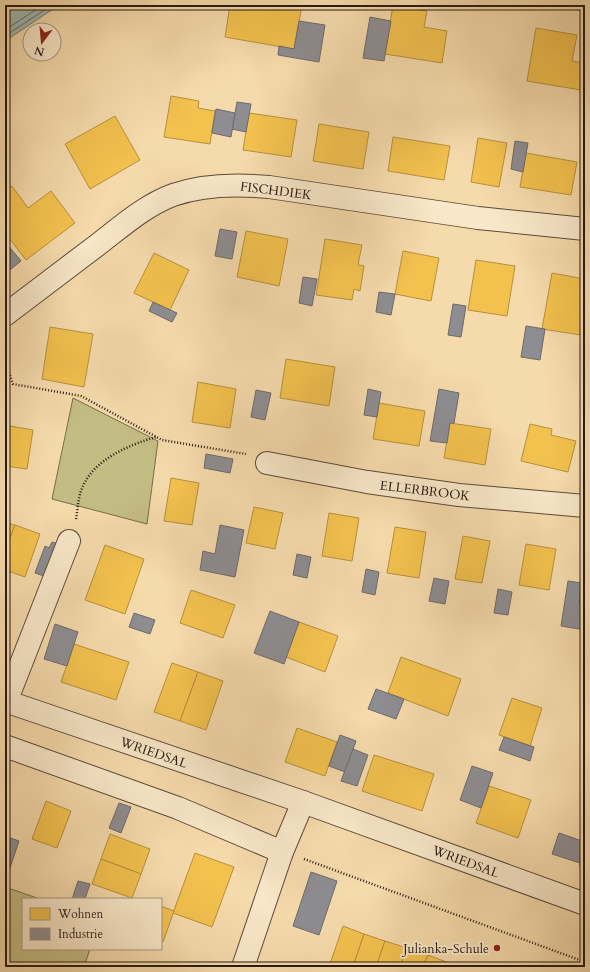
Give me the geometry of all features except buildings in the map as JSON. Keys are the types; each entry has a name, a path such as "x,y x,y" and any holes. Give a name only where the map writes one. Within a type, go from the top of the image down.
{"street":[{"name":"FISCHDIEK","path":"5,315 127,223 155,205 173,196 214,186 247,185 269,187 478,218 585,229"},
{"name":"ELLERBROOK","path":"267,463 367,482 452,494 585,506"},
{"name":"WRIEDSAL","path":"69,541 6,702 303,802 585,904"},
{"path":"5,746 178,808 282,852"},
{"path":"243,967 282,852 303,802"}],"path":[{"path":"5,362 12,384 81,396 162,440 243,453 267,463"},
{"path":"69,541 74,528 80,495 89,476 109,458 122,450 135,443 156,437"},
{"path":"282,852 585,962"}],"shaded area":[{"path":"73,398 158,441 147,524 52,499"},
{"path":"5,887 37,898 22,898 22,950 90,950 84,967 5,967"}],"water":[{"path":"5,5 59,5 34,22 22,22 22,30 5,41"}],"place":[{"name":"Julianka-Schule","path":"497,948"}]}
